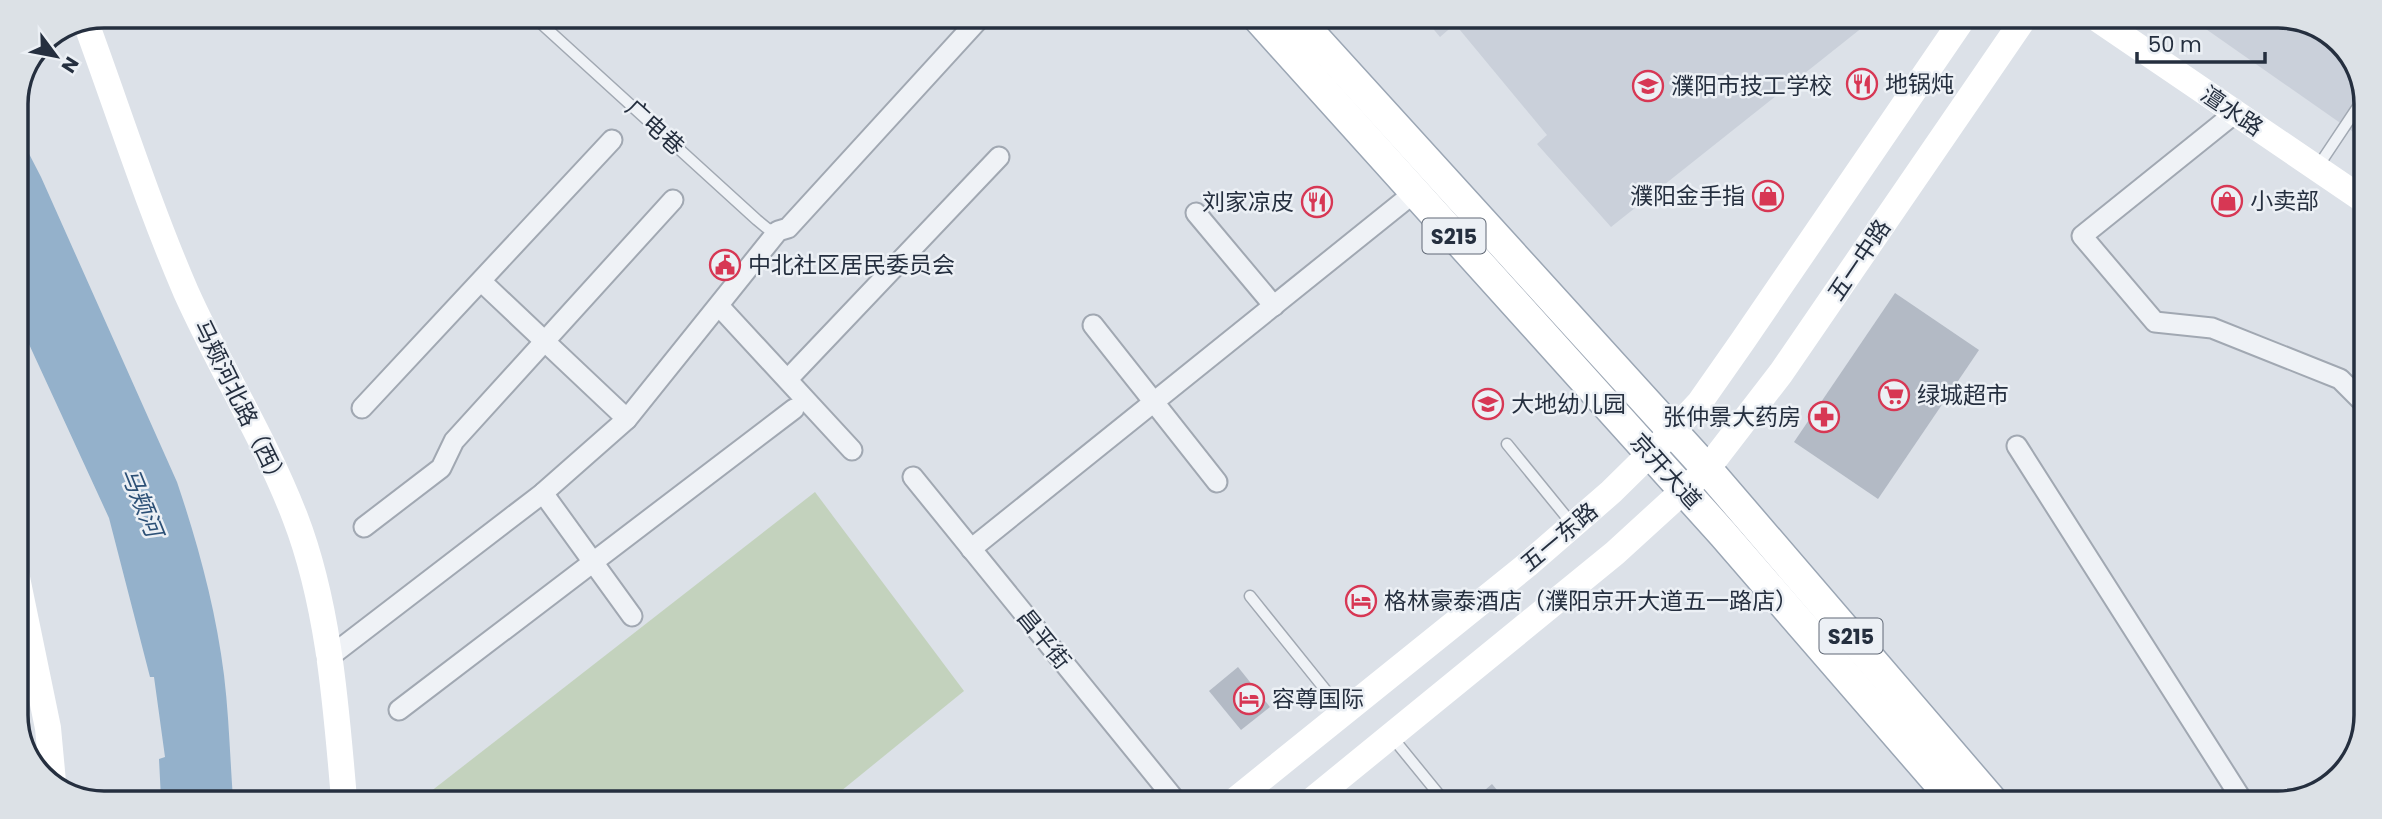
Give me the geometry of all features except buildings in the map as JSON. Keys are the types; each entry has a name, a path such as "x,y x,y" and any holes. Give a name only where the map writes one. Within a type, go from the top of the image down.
{"main road":[{"name":"京开大道","path":"1267,28 1684,492 1946,791"},
{"name":"京开大道","path":"1306,28 1707,469 1984,791"}],"street":[{"path":"328,658 542,493 627,419 778,231 788,228 971,28"},
{"path":"1650,454 1700,402 1957,28"},
{"name":"五一中路","path":"1684,492 1707,469 1781,373 2018,28"},
{"name":"澶水路","path":"2111,28 2354,193"},
{"name":"马颊河北路（西）","path":"88,29 152,212 188,295 252,423 295,518 325,634 343,791"},
{"path":"2235,113 2082,236 2155,322 2212,328 2340,379 2354,392"},
{"path":"362,408 612,140"},
{"path":"788,379 999,157"},
{"path":"971,549 1415,192"},
{"path":"364,527 441,468 454,441 673,201"},
{"path":"1196,213 1273,306"},
{"path":"482,282 627,419"},
{"path":"719,306 852,450"},
{"path":"1093,325 1217,482"},
{"path":"398,710 794,409"},
{"path":"2017,446 2236,791"},
{"name":"五一东路","path":"1246,791 1574,526 1650,454"},
{"name":"昌平街","path":"913,477 1168,791"},
{"path":"1323,791 1615,553 1684,492"},
{"path":"542,493 632,616"},
{"path":"28,627 48,728 52,770"}],"lane":[{"name":"广电巷","path":"546,28 757,220 768,229 778,231"},
{"path":"2317,168 2354,112"},
{"path":"1507,444 1574,526"},
{"path":"1250,596 1344,713"},
{"path":"28,666 35,659"},
{"path":"1391,736 1436,791"}],"shaded area":[{"name":"濮阳市技工学校","path":"1432,28 1450,28 1440,37"},
{"name":"濮阳市技工学校","path":"1458,28 1862,28 1611,227 1537,144 1547,135"},
{"path":"2204,28 2293,29 2324,44 2344,66 2350,80 2354,99 2354,133"}],"green space":[{"path":"815,492 964,691 841,791 431,791"}],"water":[{"name":"马颊河","path":"28,152 185,505 205,577 221,651 232,791 161,791 159,759 165,757 154,677 150,677 109,518 28,342"}],"place":[{"name":"地锅炖","path":"1862,84"},
{"name":"濮阳市技工学校","path":"1648,86"},
{"name":"濮阳金手指","path":"1768,196"},
{"name":"小卖部","path":"2227,201"},
{"name":"刘家凉皮","path":"1317,202"},
{"name":"中北社区居民委员会","path":"725,265"},
{"name":"绿城超市","path":"1894,395"},
{"name":"大地幼儿园","path":"1488,404"},
{"name":"张仲景大药房","path":"1824,417"},
{"name":"格林豪泰酒店（濮阳京开大道五一路店）","path":"1361,601"},
{"name":"容尊国际","path":"1249,699"}]}
